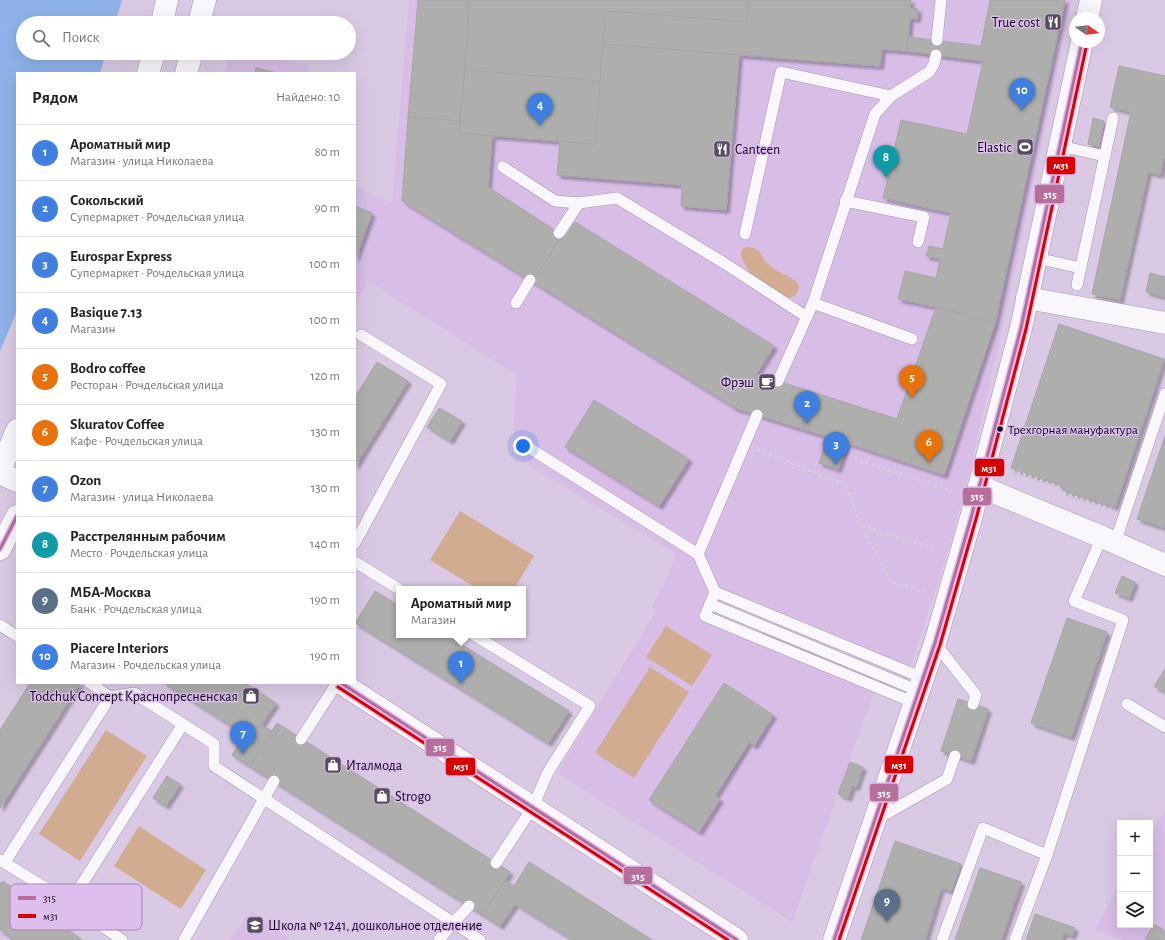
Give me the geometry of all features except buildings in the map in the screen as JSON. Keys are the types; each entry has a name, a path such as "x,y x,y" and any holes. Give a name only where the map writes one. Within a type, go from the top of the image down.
{"street":[{"path":"164,16 167,0"},
{"path":"201,16 205,0"},
{"path":"1088,12 1091,0"},
{"path":"834,940 883,826 919,690 935,643 979,486 1021,328 1081,48"},
{"path":"148,72 152,60"},
{"path":"186,72 190,60"},
{"path":"1027,298 1165,323"},
{"path":"16,432 0,472 16,480"},
{"path":"979,486 1165,565"},
{"path":"0,549 16,518"},
{"path":"344,684 737,940"}],"lane":[{"path":"937,40 941,0"},
{"path":"778,381 813,304 845,202 875,114 891,96 929,72 934,64 936,55"},
{"path":"745,234 781,72 891,96"},
{"path":"1077,284 1113,118"},
{"path":"1060,146 1105,156"},
{"path":"503,167 554,201 578,203 617,198 724,263 807,317"},
{"path":"845,202 924,217 918,242"},
{"path":"559,233 578,203"},
{"path":"1036,258 1081,268"},
{"path":"516,303 530,280"},
{"path":"813,304 912,339"},
{"path":"356,541 441,384 361,335"},
{"path":"1015,940 1048,850 1123,620 1074,601 1108,540 1165,394"},
{"path":"698,554 757,415"},
{"path":"526,446 698,554 715,592 919,690"},
{"path":"356,563 396,587"},
{"path":"715,592 710,604 919,690"},
{"path":"0,626 16,635"},
{"path":"479,638 590,706 548,772 533,807 496,863"},
{"path":"935,643 976,695 973,704"},
{"path":"92,684 110,696 134,693 214,744 214,766 480,940"},
{"path":"301,739 335,684"},
{"path":"39,884 2,861 110,696"},
{"path":"1127,704 1165,727"},
{"path":"82,884 182,724"},
{"path":"883,826 947,779 955,756"},
{"path":"184,940 274,781"},
{"path":"942,940 983,828 1048,850"},
{"path":"439,940 469,906"},
{"path":"108,930 122,940"}],"path":[{"path":"138,16 143,0"},
{"path":"228,16 233,0"},
{"path":"122,72 126,60"},
{"path":"211,72 216,60"},
{"path":"0,408 16,370"},
{"path":"744,444 845,484 861,526 892,582 924,592"},
{"path":"854,459 953,491"},
{"path":"1005,468 1060,486 1059,491 1113,509"},
{"path":"861,526 937,550"},
{"path":"0,716 20,684"},
{"path":"0,705 5,708"},
{"path":"361,736 370,721"},
{"path":"1048,850 1134,764 1165,753"},
{"path":"883,826 974,852"}],"shaded area":[{"path":"409,0 1072,0 1003,326 968,478 945,561 899,701 874,692 792,922 557,773 657,610 652,608 677,554 512,455 517,375 368,281 356,303 356,186 392,203"},
{"path":"228,60 284,60 309,66 307,72 225,72"},
{"path":"748,247 756,249 770,266 797,282 799,287 797,294 790,298 778,295 751,275 742,259 741,253 743,248"},
{"path":"460,511 534,556 516,586 473,586 430,560"},
{"path":"666,626 712,655 692,686 646,657"},
{"path":"650,667 689,692 634,778 595,753"},
{"path":"106,730 147,756 80,861 39,834"},
{"path":"1165,810 1165,940 1122,940 1095,929 1117,891 1117,928 1153,928 1153,830"},
{"path":"139,826 206,870 181,909 114,866"},
{"name":"Школа № 1241, дошкольное отделение","path":"251,911 290,940 230,940"}],"water":[{"path":"0,0 122,0 117,16 16,16 16,60 104,60 100,72 16,72 16,313 0,351"}],"transit line":[{"name":"315","path":"834,940 935,643 971,518 1021,328 1081,48"},
{"name":"м31","path":"839,940 940,645 976,519 1026,329 1086,48"},
{"name":"315","path":"0,549 16,518"},
{"name":"315","path":"343,684 737,940"},
{"name":"м31","path":"338,687 728,940"}],"place":[{"name":"True cost","path":"1053,22"},
{"name":"Piacere Interiors","path":"1022,111"},
{"name":"Basique 7.13","path":"540,126"},
{"name":"Elastic","path":"1025,147"},
{"name":"Canteen","path":"722,149"},
{"name":"Расстрелянным рабочим","path":"886,178"},
{"name":"Фрэш","path":"767,382"},
{"name":"Bodro coffee","path":"912,398"},
{"name":"Сокольский","path":"807,424"},
{"name":"Трехгорная мануфактура","path":"1000,429"},
{"name":"Skuratov Coffee","path":"929,463"},
{"name":"Eurospar Express","path":"836,465"},
{"name":"Ароматный мир","path":"461,684"},
{"name":"Todchuk Concept Краснопресненская","path":"251,696"},
{"name":"Ozon","path":"243,754"},
{"name":"Италмода","path":"333,765"},
{"name":"Strogo","path":"382,796"},
{"name":"МБА-Москва","path":"887,922"},
{"name":"Школа № 1241, дошкольное отделение","path":"255,925"}]}
